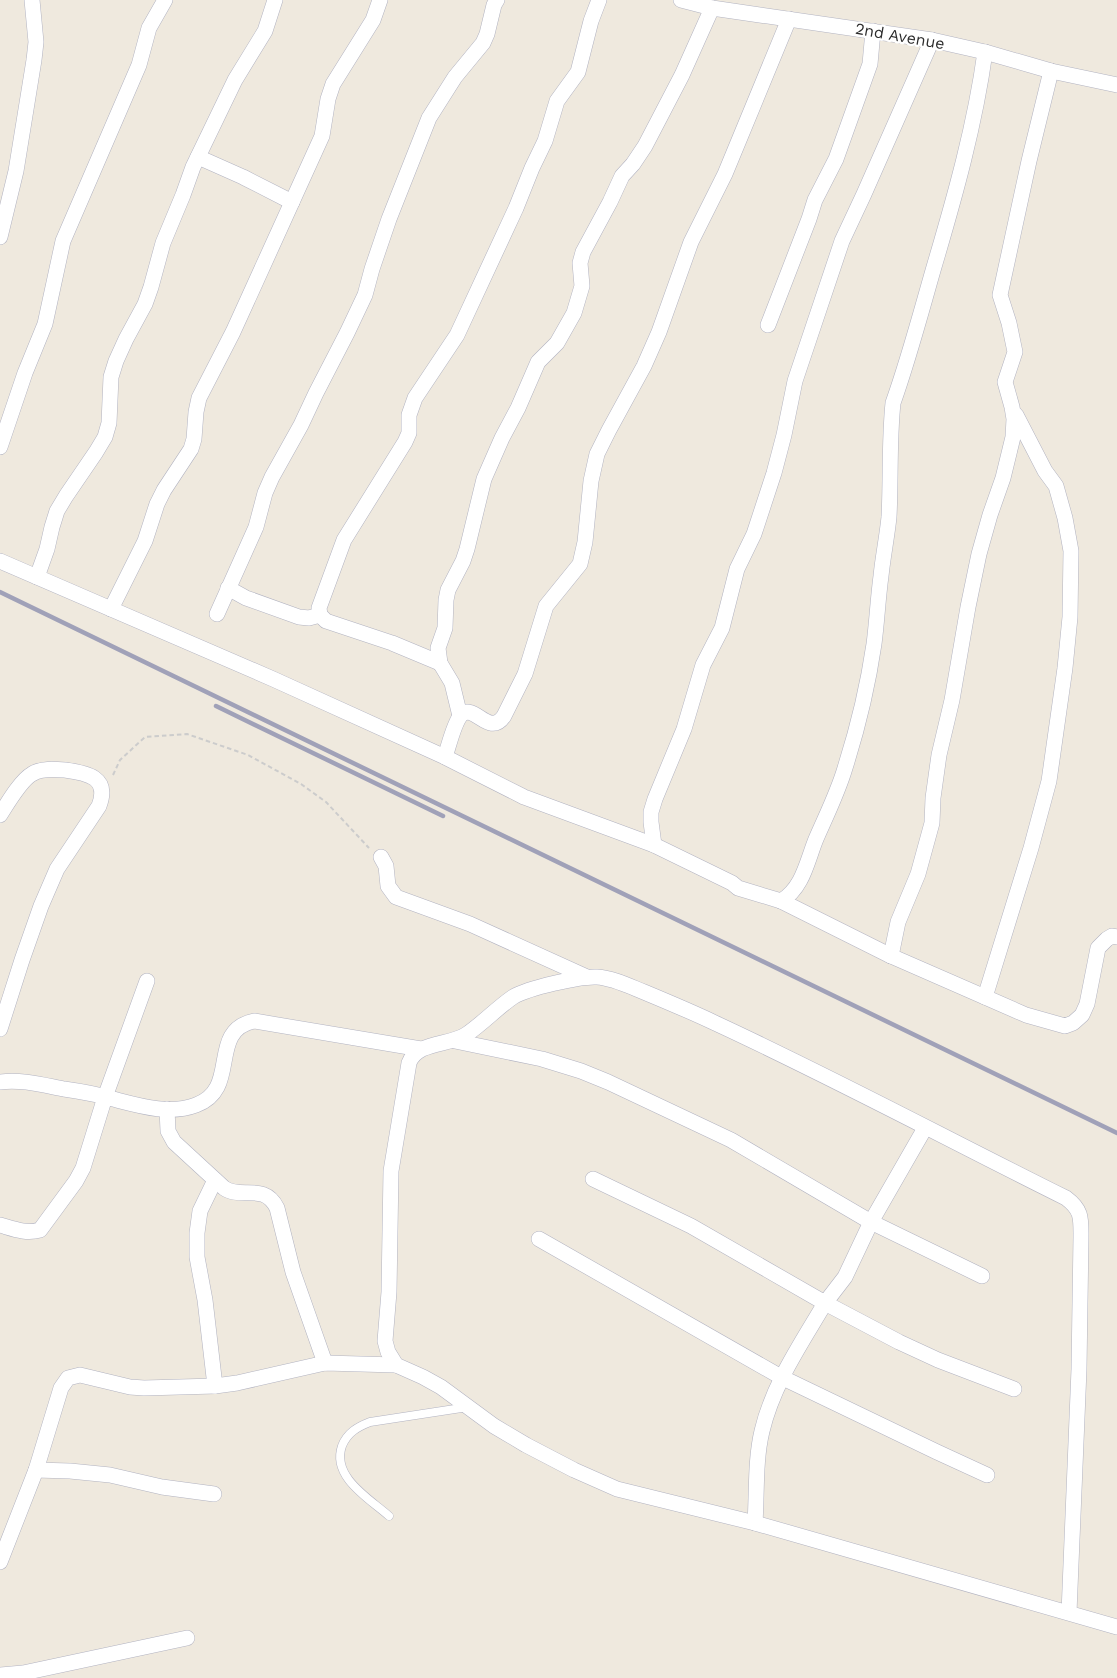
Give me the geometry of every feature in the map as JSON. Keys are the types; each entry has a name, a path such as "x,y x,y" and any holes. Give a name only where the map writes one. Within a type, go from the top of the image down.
{"street":[{"path":"0,237 16,171 34,60 36,42 32,0"},
{"path":"0,447 25,373 45,324 63,241 138,65 149,28 165,0"},
{"path":"37,577 57,511 96,452 110,423 111,377 116,361 152,287 163,243 198,157 235,80 265,31 275,0"},
{"path":"111,609 145,541 164,490 191,449 199,398 234,332 322,136 333,84 373,20 380,0"},
{"path":"217,614 256,528 265,493 272,477 301,425 365,296 389,219 429,118 455,77 483,43 497,0"},
{"path":"440,663 392,643 326,621 320,615 320,608 344,540 405,442 409,415 415,398 457,335 516,208 545,141 557,101 578,72 591,21 599,0"},
{"name":"2nd Avenue","path":"681,0 712,9 932,40 1051,71 1117,85"},
{"path":"460,716 452,683 440,663 438,648 445,627 448,590 467,549 484,479 538,362 557,343 574,313 582,286 580,263 583,252 622,176 645,146 682,75 712,9"},
{"path":"445,757 460,716 465,712 470,712 490,723 499,723 525,674 546,606 580,564 585,542 591,481 597,454 648,358 691,242 725,174 789,19"},
{"path":"768,325 815,200 837,159 870,64 873,31"},
{"path":"654,845 651,812 655,799 684,729 703,665 722,628 736,569 754,534 774,473 795,381 842,241 932,40"},
{"path":"781,901 796,888 805,872 811,851 845,770 861,709 874,644 887,535 893,403 961,170 980,92 985,52"},
{"path":"891,956 898,922 918,874 932,823 939,755 952,700 968,607 979,554 1003,478 1012,437 1014,419 1005,382 1015,352 1000,295 1051,71"},
{"path":"198,157 292,202"},
{"path":"985,997 1049,781 1070,618 1071,551 1065,518 1056,486 1030,444 1012,407"},
{"path":"0,561 273,679 445,757 525,797 654,845 738,888 781,901 891,956 1026,1015 1055,1025 1065,1026 1073,1023 1082,1015 1087,1005 1098,948 1112,936 1117,937"},
{"path":"228,588 246,598 299,617 309,618 320,615"},
{"path":"0,815 33,773 45,770 85,773 99,782 102,788 103,796 99,806 57,868 34,925 0,1029"},
{"path":"381,857 386,866 388,886 396,897 470,924 587,978"},
{"path":"396,1365 388,1352 385,1341 389,1292 391,1171 409,1063 414,1053 421,1049 455,1041 473,1030 500,1006 516,996 543,987 587,978 609,979 689,1011 762,1045 1066,1198 1078,1209 1081,1220 1079,1369 1069,1613"},
{"path":"0,1225 32,1232 40,1230 76,1181 83,1168 105,1097 147,981"},
{"path":"0,1082 11,1080 34,1083 139,1106 167,1109 192,1107 205,1102 217,1089 229,1041 239,1026 254,1021 421,1049"},
{"path":"455,1041 542,1059 608,1082 731,1140 871,1222 982,1276"},
{"path":"167,1109 168,1131 174,1142 215,1180 228,1191 255,1192 269,1197 274,1202 293,1272 325,1363"},
{"path":"755,1523 758,1459 762,1432 781,1377 825,1303 845,1277 871,1222 925,1128"},
{"path":"593,1179 691,1226 825,1303 899,1342 1014,1389"},
{"path":"215,1180 200,1211 197,1233 197,1257 205,1300 215,1386"},
{"path":"539,1239 781,1377 987,1474"},
{"path":"0,1562 36,1470 61,1388 68,1378 80,1375 130,1387 144,1388 215,1386 259,1379 325,1363 396,1365 441,1387 494,1426 526,1445 617,1489 755,1523 1117,1627"},
{"path":"36,1470 110,1475 162,1487 214,1494"},
{"path":"0,1675 23,1673 187,1638"}],"lane":[{"path":"389,1516 348,1480 343,1471 340,1461 341,1451 349,1434 370,1422 470,1407"}],"path":[{"path":"103,796 120,760 145,737 187,734 248,754 302,784 326,802 363,843 381,857"}],"railway":[{"path":"0,592 1117,1133"},
{"path":"216,706 443,816"}]}
